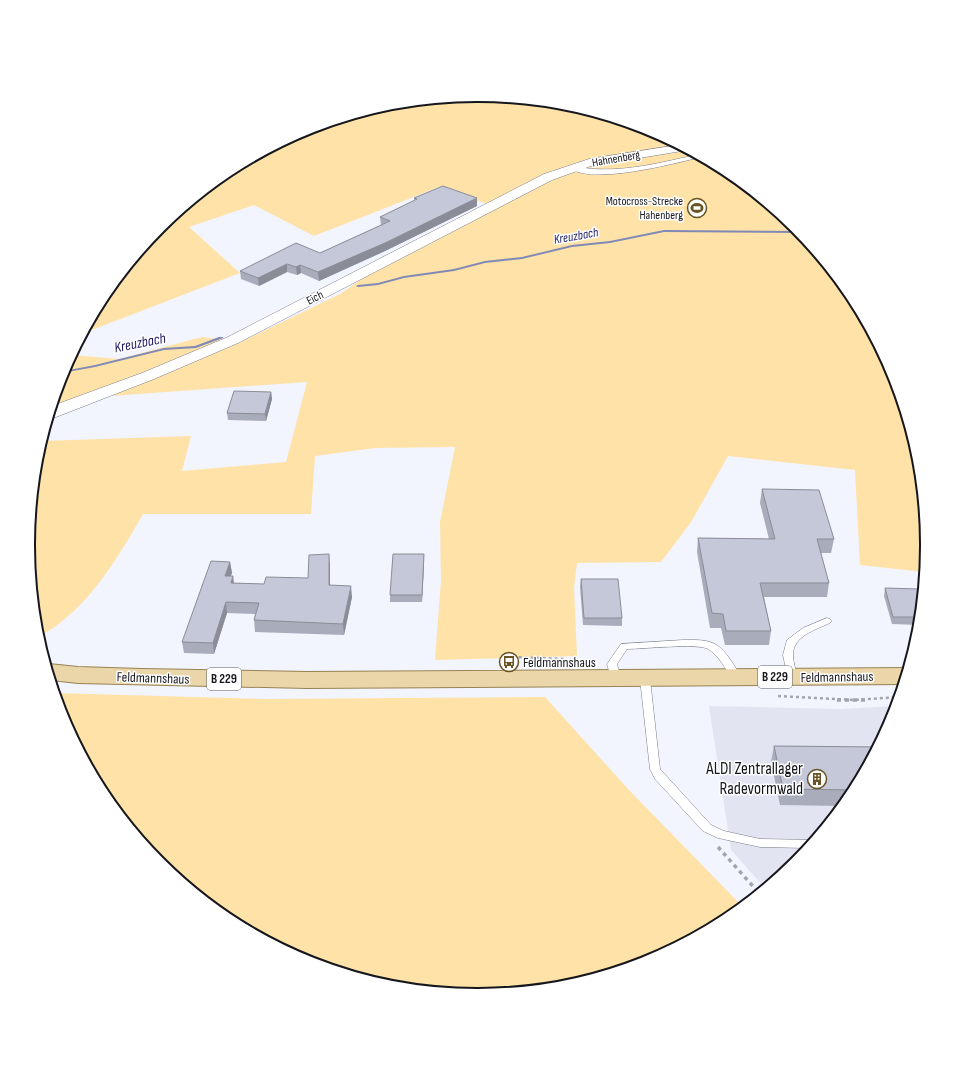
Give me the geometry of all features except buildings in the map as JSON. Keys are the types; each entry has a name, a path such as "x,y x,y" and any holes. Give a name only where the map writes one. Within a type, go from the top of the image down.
{"main road":[{"name":"Feldmannshaus","path":"54,672 78,675 203,679 645,679 900,676"}],"street":[{"name":"Hahnenberg","path":"572,168 590,163 675,149"},
{"name":"Eich","path":"56,411 148,376 233,340 548,177 572,168"}],"lane":[{"path":"572,168 594,172 613,172 649,167 691,158"},
{"path":"792,677 788,655 792,640 806,630 828,621"},
{"path":"616,679 612,664 624,646 690,644 710,645 719,653 737,678"},
{"path":"645,679 655,768 659,776 707,828 722,835 760,843 803,844"}],"path":[{"path":"707,828 721,852 755,889"}],"shaded area":[{"path":"449,103 506,103 564,111 592,118 620,126 672,147 587,161 487,204 439,187 314,236 254,205 189,227 240,273 91,330 126,276 145,253 186,212 208,194 256,162 308,136 335,126 391,111 420,106"},
{"path":"679,151 723,177 769,212 810,253 829,276 861,324 874,349 897,403 905,430 916,487 919,516 919,571 860,565 855,470 728,456 691,522 661,562 577,563 574,588 577,656 435,660 441,581 440,522 455,447 375,448 315,456 311,514 143,514 126,543 97,586 74,611 44,633 39,603 35,545 39,487 48,441 191,436 182,471 286,462 307,382 110,396 239,343 340,294 366,276 551,179 594,165"},
{"path":"202,337 225,340 115,384 57,405 78,356 119,359"},
{"path":"61,693 266,699 545,697 628,789 738,902 699,928 673,942 620,964 592,972 564,979 506,987 449,987 420,984 363,972 308,954 256,928 208,896 165,858 126,814 94,766 81,741"},
{"path":"709,706 841,709 889,706 861,766 829,814 810,837 769,878 762,884 731,850"}],"waterway":[{"name":"Kreuzbach","path":"358,286 378,284 404,277 454,270 485,262 522,258 572,246 610,242 664,231 790,232"},
{"name":"Kreuzbach","path":"71,370 164,349 196,347 221,338"}],"place":[{"name":"Motocross-Strecke Hahenberg","path":"697,208"},
{"name":"Feldmannshaus","path":"509,662"},
{"name":"ALDI Zentrallager Radevormwald","path":"817,779"}]}
